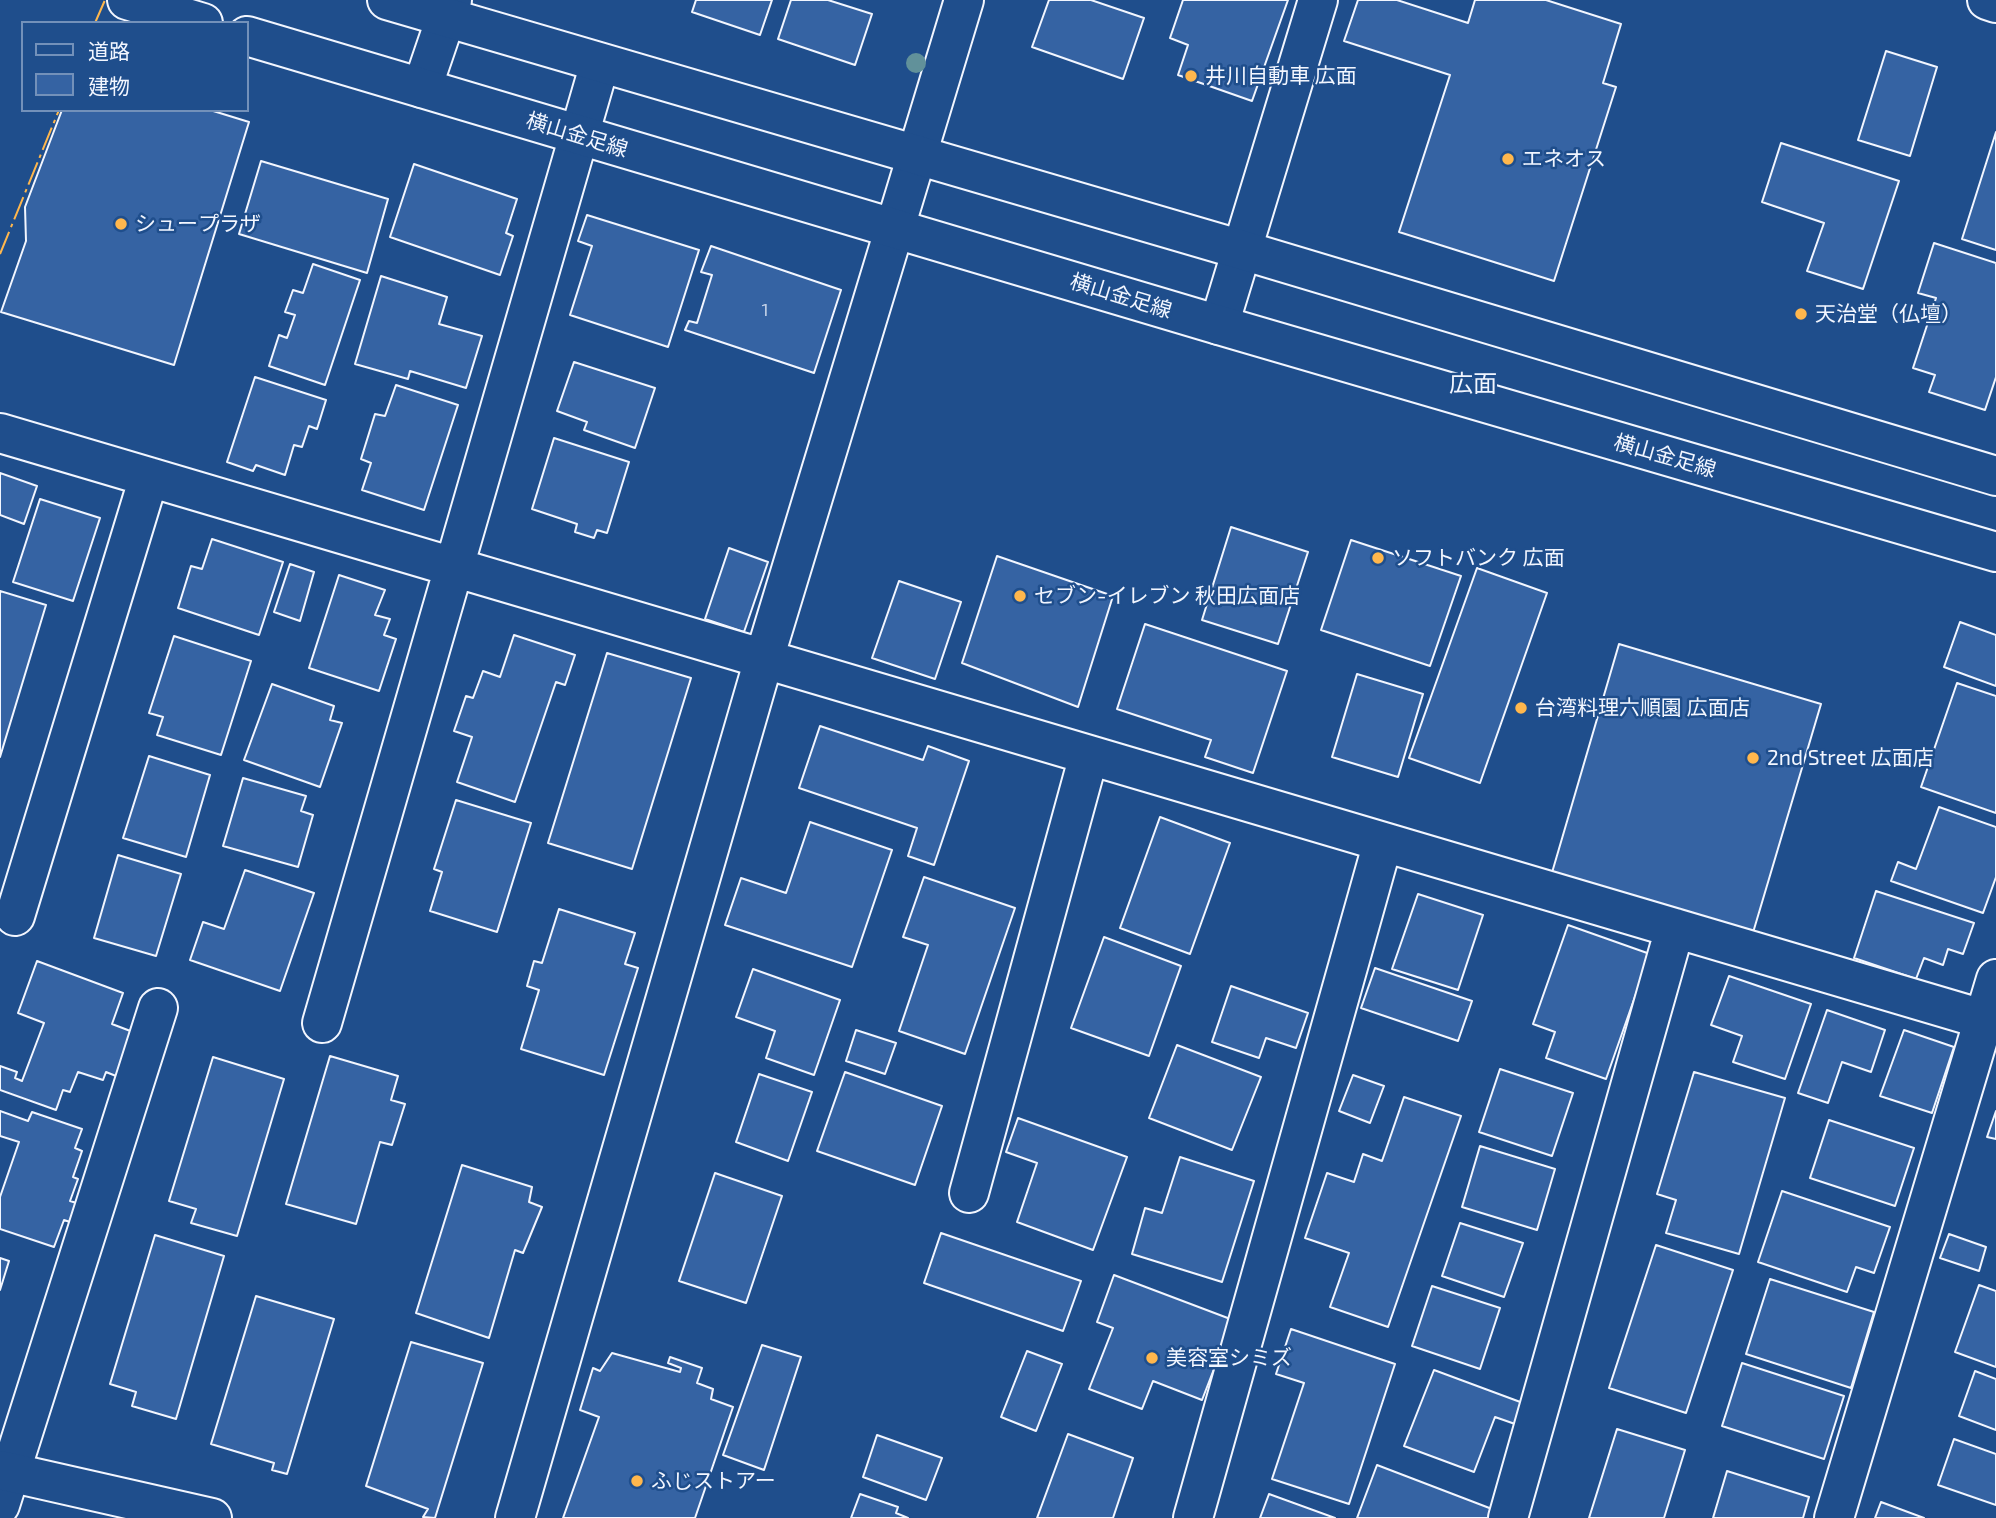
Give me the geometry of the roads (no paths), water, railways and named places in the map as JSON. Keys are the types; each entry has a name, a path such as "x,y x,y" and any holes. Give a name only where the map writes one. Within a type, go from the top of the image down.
{"street":[{"path":"127,0 196,21"},
{"path":"387,0 449,9 600,63 1242,250 1996,476"},
{"path":"515,1518 764,659 964,0"},
{"path":"1219,325 1318,0"},
{"path":"1987,0 1996,3"},
{"path":"422,88 449,9"},
{"name":"横山金足線","path":"248,36 1219,325 1996,552"},
{"path":"322,1023 456,568 600,63"},
{"path":"0,433 1990,1021"},
{"path":"15,916 149,477"},
{"path":"969,1193 1090,755"},
{"path":"1193,1518 1383,842"},
{"path":"1508,1518 1675,928"},
{"path":"1834,1518 1990,1021 1996,979"},
{"path":"158,1008 3,1482 212,1518"}],"place":[{"name":"井川自動車 広面","path":"1191,76"},
{"name":"エネオス","path":"1508,159"},
{"name":"シュープラザ","path":"121,224"},
{"name":"天治堂（仏壇）","path":"1801,314"},
{"name":"ソフトバンク 広面","path":"1378,558"},
{"name":"セブン-イレブン 秋田広面店","path":"1020,596"},
{"name":"台湾料理六順園 広面店","path":"1521,708"},
{"name":"2nd Street 広面店","path":"1753,758"},
{"name":"美容室シミズ","path":"1152,1358"},
{"name":"ふじストアー","path":"637,1481"}],"district":[{"name":"広面","path":"1473,384"}]}
